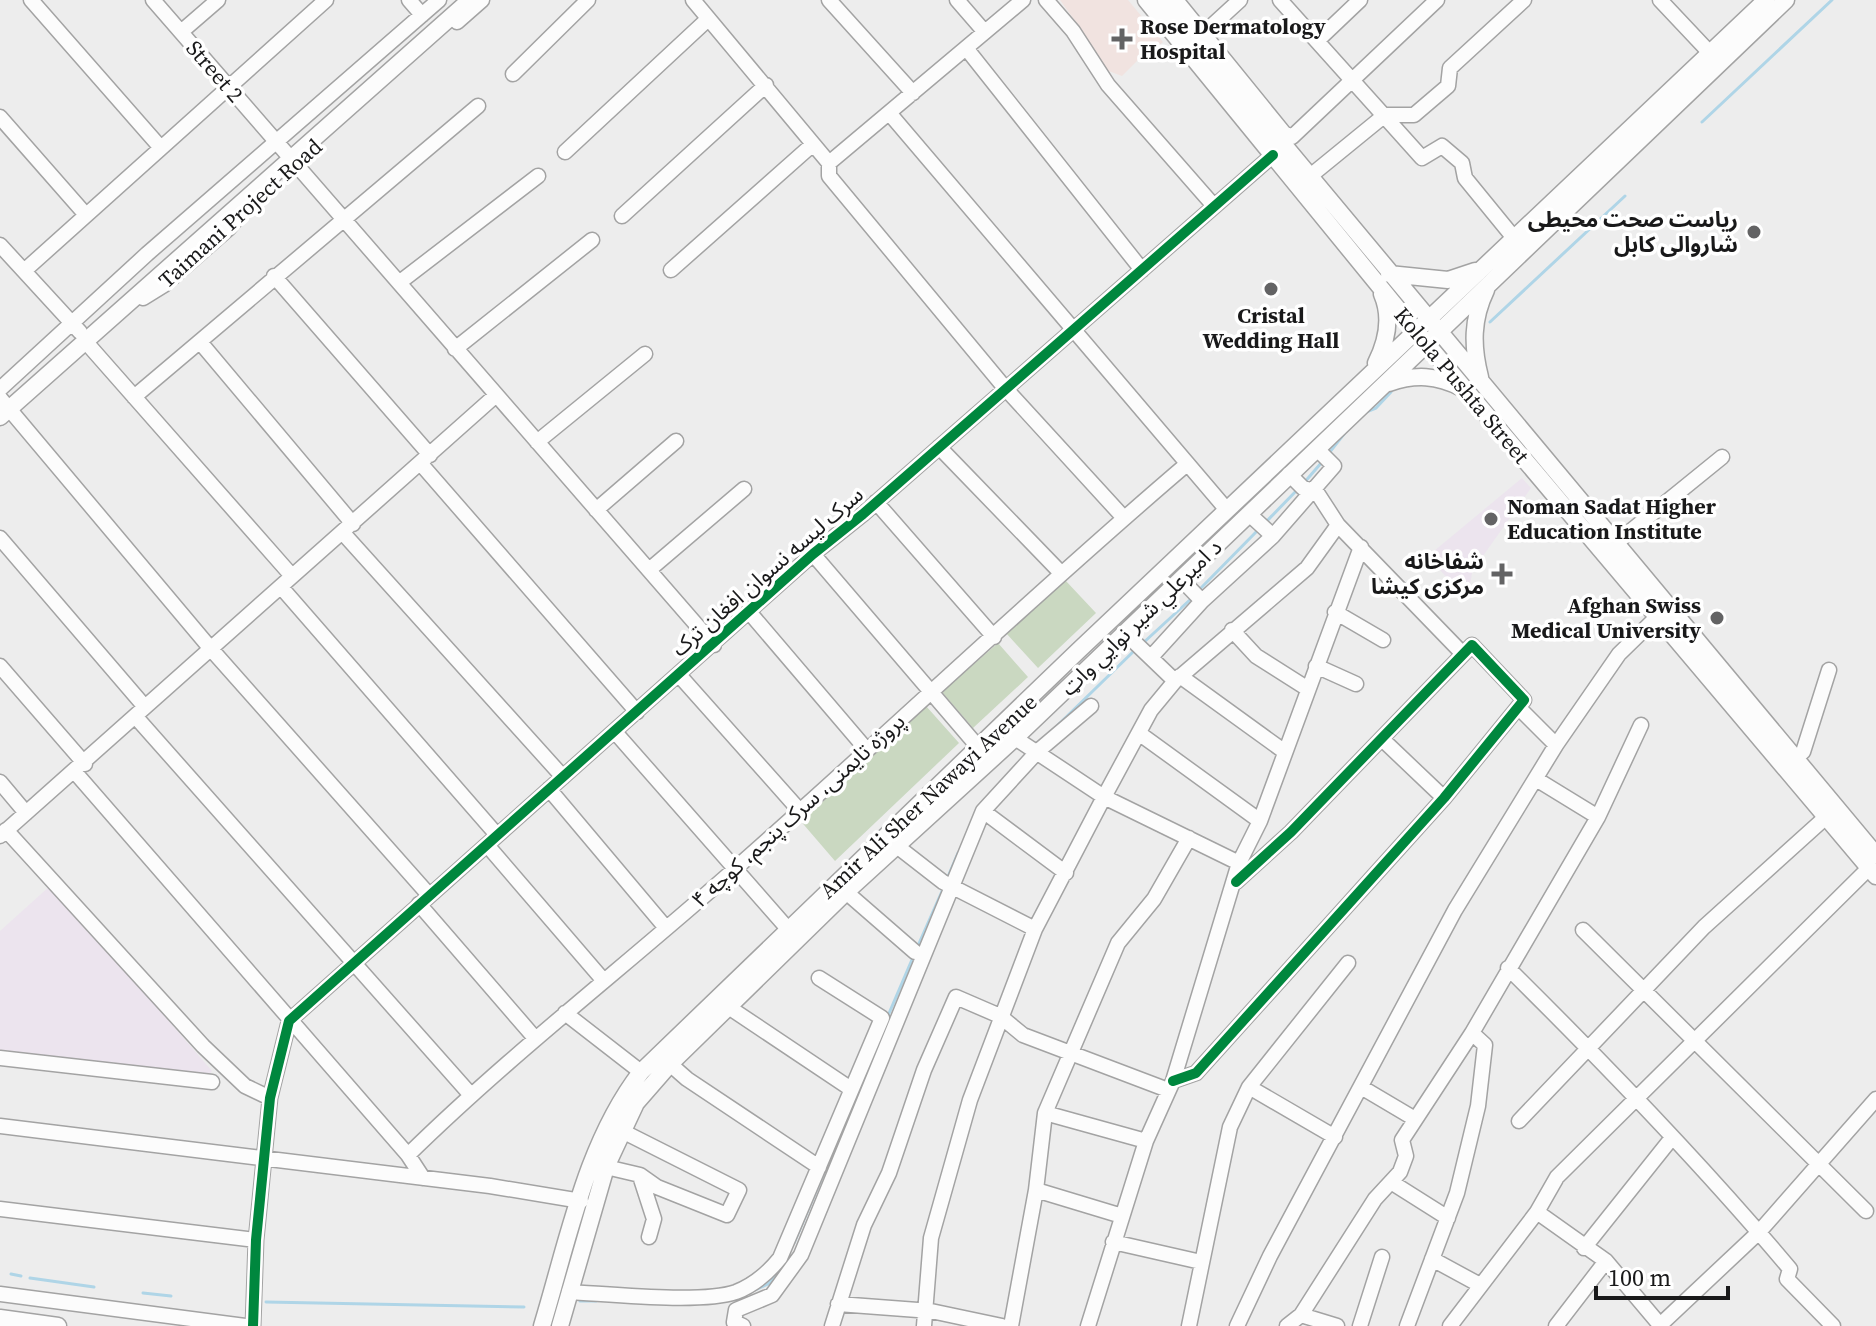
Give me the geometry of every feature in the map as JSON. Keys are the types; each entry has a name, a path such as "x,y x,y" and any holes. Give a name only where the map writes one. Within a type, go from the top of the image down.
{"main road":[{"name":"Taimani Project Road","path":"4,404 456,0"},
{"name":"Taimani Project Road","path":"286,154 470,0"},
{"name":"Kolola Pushta Street","path":"1146,0 1273,155 1474,386 1658,616 1826,817 1874,866"},
{"path":"1163,0 1309,177 1384,280 1388,329 1377,380 1421,375 1474,386 1616,543 1874,866"},
{"path":"1474,386 1475,323 1485,275 1514,238 1766,0"},
{"path":"1384,280 1448,280 1485,275 1786,0"},
{"name":"Amir Ali Sher Nawayi Avenue","path":"542,1326 599,1143 624,1093 641,1072 665,1059 788,929 1227,510 1377,380 1485,275"},
{"name":"د امیرعلي شیر نوايي واټ","path":"622,1131 665,1059 727,1006 1015,738 1289,474 1327,459 1377,380"},
{"path":"560,1326 606,1167 622,1131"},
{"path":"0,1318 58,1326"}],"street":[{"path":"31,0 161,148"},
{"name":"Street 2","path":"153,0 714,645"},
{"path":"181,32 218,0"},
{"path":"24,271 326,0"},
{"path":"409,0 422,15"},
{"name":"Taimani Project Road","path":"286,154 439,0"},
{"name":"Taimani Project Road","path":"82,336 147,254 286,154 482,0"},
{"path":"513,74 588,0"},
{"path":"693,0 829,163 829,176 1005,388 1124,518"},
{"path":"829,0 913,93"},
{"path":"957,0 983,30"},
{"path":"829,163 1022,0"},
{"path":"1046,0 1073,31 1108,85 1214,206"},
{"path":"1176,0 1288,136 1296,136 1437,0"},
{"path":"1204,33 1240,0"},
{"path":"1282,0 1422,158 1442,146 1462,163 1465,178 1514,238"},
{"path":"1318,40 1360,0"},
{"path":"1309,177 1385,115 1414,115 1429,104 1448,86 1450,68 1524,0"},
{"path":"1660,0 1710,53"},
{"path":"565,152 708,19"},
{"path":"966,48 1142,270"},
{"path":"622,216 766,85"},
{"path":"134,397 343,217 478,106"},
{"path":"890,114 1227,510"},
{"path":"0,117 86,215"},
{"path":"671,270 812,145"},
{"name":"سرک لیسه نسوان افغان‌ ترک","path":"289,1021 813,554 1273,155"},
{"path":"400,282 538,176"},
{"path":"455,349 592,240"},
{"path":"0,245 292,576"},
{"path":"274,276 637,712"},
{"path":"200,342 348,528 563,777"},
{"path":"537,442 645,354"},
{"path":"270,1098 245,1086 203,1046 3,833 495,396"},
{"path":"4,404 424,900 534,1037"},
{"name":"Taimani Project Road","path":"0,427 4,404"},
{"path":"596,510 676,441"},
{"path":"939,447 1060,572"},
{"path":"1616,543 1722,457"},
{"path":"1152,656 1198,597 1269,532 1309,489 1327,459"},
{"name":"پروژه تایمنی، سرک پنجم، کوچه ۴","path":"408,1155 534,1037 735,869 994,637 1060,572 1187,464"},
{"path":"1289,474 1309,489 1338,525 1463,654"},
{"path":"649,570 744,489"},
{"path":"876,502 994,637"},
{"path":"1249,514 1269,532"},
{"path":"925,1319 931,1238 948,1168 1000,1016 1035,929 1151,710 1177,678 1307,568 1338,525"},
{"path":"0,538 140,712 353,963 470,1094"},
{"path":"1088,1326 1146,1141 1170,1086 1236,882 1239,863 1260,821 1361,547"},
{"path":"813,554 979,748"},
{"path":"1181,579 1198,597"},
{"path":"281,587 492,840 604,981"},
{"path":"1335,612 1383,640"},
{"path":"750,613 866,749"},
{"path":"1237,1326 1270,1256 1455,910 1556,745 1619,654 1658,616"},
{"path":"1232,630 1264,663 1308,689"},
{"path":"1125,633 1177,678 1285,752"},
{"path":"832,1326 864,1225 889,1173 949,1008 956,997 1000,1016 1023,1035 1170,1086 1196,1073 1444,798 1524,700 1472,645 1291,832 1236,882"},
{"path":"0,666 79,768 289,1021 408,1155 423,1178"},
{"path":"1316,666 1356,684"},
{"path":"1803,752 1829,670"},
{"path":"679,675 800,811"},
{"path":"743,1326 734,1322 736,1310 772,1295 801,1255 948,884 983,811 1035,750 1091,706"},
{"path":"1518,707 1556,745"},
{"path":"1287,1326 1301,1315 1375,1199 1400,1172 1406,1156 1402,1140 1472,1033 1598,817 1641,725"},
{"path":"615,732 788,929"},
{"path":"1140,734 1260,821"},
{"path":"1015,738 1104,797 1239,863"},
{"path":"1382,739 1444,798"},
{"path":"1536,779 1598,817"},
{"path":"0,782 26,813"},
{"path":"549,789 666,928"},
{"path":"983,811 1066,873"},
{"path":"1519,1121 1704,927 1826,817"},
{"path":"1011,1326 1036,1190 1045,1113 1069,1051 1118,943 1154,899 1189,838"},
{"path":"898,847 948,884 1035,929"},
{"path":"1450,1326 1537,1212 1557,1177 1874,866"},
{"path":"846,892 915,952"},
{"path":"1583,930 1866,1211"},
{"path":"1189,1326 1225,1139 1249,1087 1348,963"},
{"path":"1508,968 1638,1099 1671,1139 1759,1232 1790,1269 1787,1279 1833,1326"},
{"path":"569,1292 674,1297 734,1293 751,1285 780,1258 882,1018 819,978"},
{"path":"727,1006 851,1089"},
{"path":"565,1013 641,1072"},
{"path":"253,1326 256,1240 270,1098 289,1021"},
{"path":"1407,1326 1448,1218 1478,1106 1485,1045 1472,1033"},
{"path":"0,1058 212,1082"},
{"path":"665,1059 687,1079 819,1167"},
{"path":"1249,1087 1335,1137"},
{"path":"1361,1087 1415,1119"},
{"path":"1537,1212 1606,1261 1660,1326 1759,1232 1876,1099"},
{"path":"1045,1113 1146,1141"},
{"path":"0,1126 423,1178 581,1201"},
{"path":"606,1167 640,1175 657,1187 727,1215 739,1190 622,1131"},
{"path":"1584,1248 1671,1139"},
{"path":"640,1175 654,1219 649,1237"},
{"path":"1391,1182 1448,1218"},
{"path":"1036,1190 1122,1216"},
{"path":"0,1209 256,1240"},
{"path":"1113,1242 1201,1262"},
{"path":"1360,1326 1382,1257"},
{"path":"1432,1259 1480,1285"},
{"path":"1556,1326 1606,1261"},
{"path":"0,1294 245,1326"},
{"path":"838,1304 925,1319 1002,1326"},
{"path":"1301,1315 1337,1326"}],"shaded area":[{"name":"Rose Dermatology Hospital","path":"1060,0 1128,0 1163,42 1152,51 1149,49 1122,76 1106,70 1086,48 1085,35"},
{"name":"Noman Sadat Higher Education Institute","path":"1522,478 1531,488 1483,556 1478,550 1470,557 1474,561 1470,585 1460,593 1428,556"},
{"path":"51,885 212,1071 207,1078 0,1052 0,931"}],"green space":[{"path":"1065,580 1096,613 1038,668 1006,633"},
{"path":"998,643 1028,677 973,728 942,692"},
{"path":"926,706 959,743 835,861 798,818"}],"waterway":[{"path":"1702,122 1832,0"},
{"path":"1490,322 1625,196"},
{"path":"1366,412 1376,408 1391,392"},
{"path":"1329,453 1344,434"},
{"path":"1303,484 1322,462"},
{"path":"1264,524 1298,489"},
{"path":"1200,589 1259,529"},
{"path":"1142,644 1192,598"},
{"path":"1058,725 1136,649"},
{"path":"947,879 958,853"},
{"path":"917,948 943,889"},
{"path":"887,1018 914,955"},
{"path":"794,1243 825,1170"},
{"path":"757,1289 768,1284 778,1271"},
{"path":"11,1274 21,1276"},
{"path":"30,1278 94,1287"},
{"path":"143,1293 171,1296"},
{"path":"580,1301 596,1301"},
{"path":"266,1302 524,1307"}],"cycle path":[{"path":"253,1326 256,1240 270,1098 289,1021 813,554 863,514 1273,155"},
{"path":"1173,1081 1196,1073 1444,798 1524,700 1472,645 1291,832 1236,882"}],"place":[{"name":"Rose Dermatology Hospital","path":"1122,39"},
{"name":"ریاست صحت محیطی شاروالی کابل","path":"1754,232"},
{"name":"Cristal Wedding Hall","path":"1271,289"},
{"name":"Noman Sadat Higher Education Institute","path":"1491,519"},
{"name":"شفاخانه مرکزی کیشا","path":"1502,574"},
{"name":"Afghan Swiss Medical University","path":"1717,618"}]}
